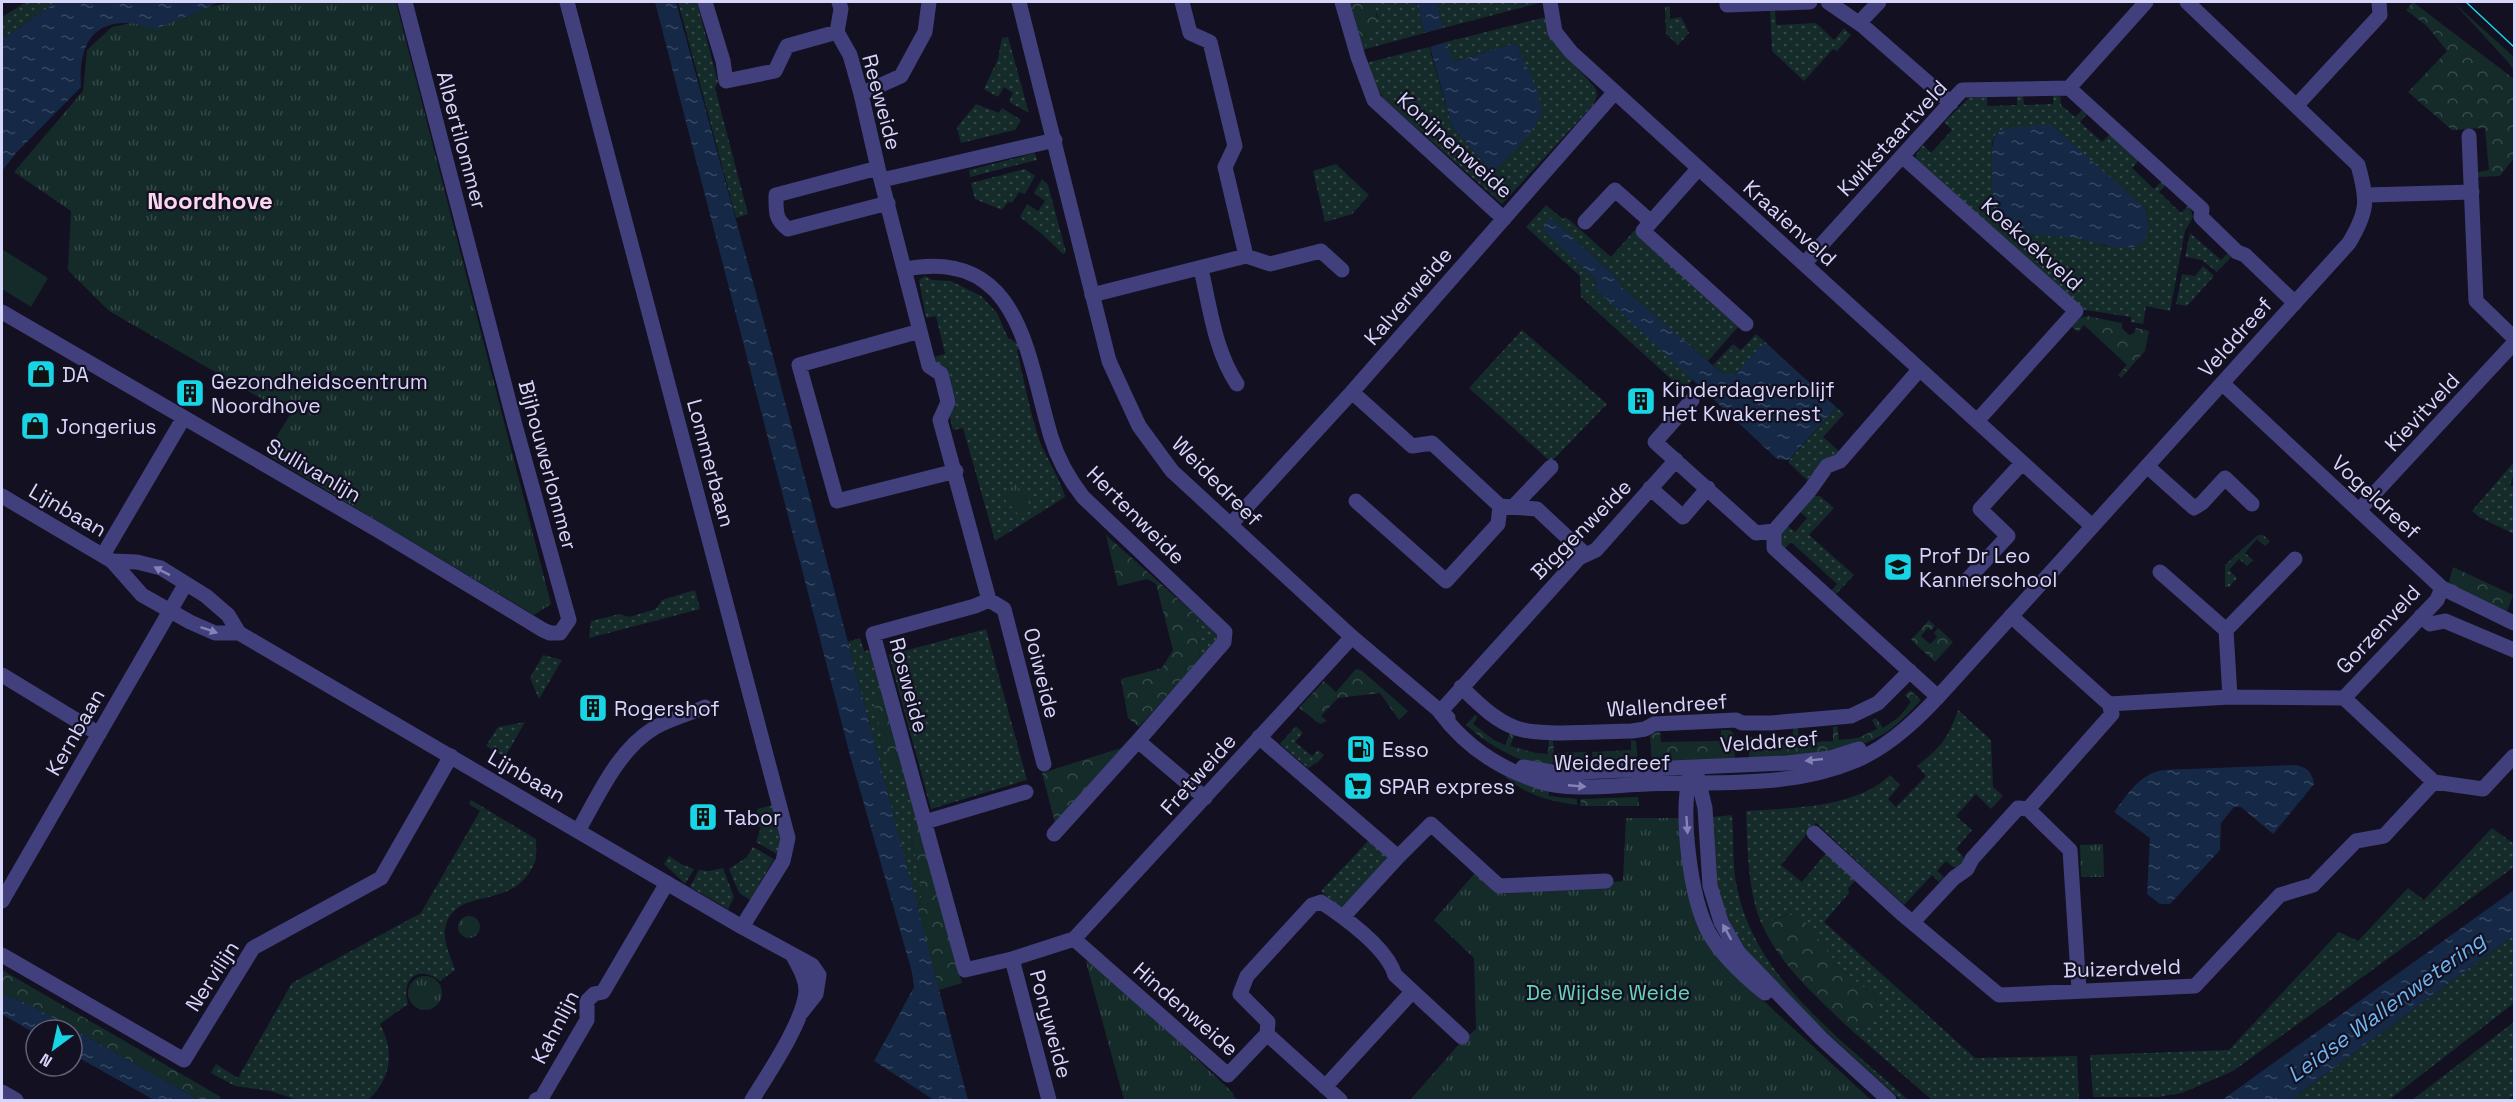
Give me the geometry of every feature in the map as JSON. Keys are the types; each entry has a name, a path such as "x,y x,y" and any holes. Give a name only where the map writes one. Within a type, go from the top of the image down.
{"street":[{"name":"Albertilommer","path":"405,2 480,289"},
{"name":"Lommerbaan","path":"567,2 788,838 783,861 742,927"},
{"path":"705,2 723,61 726,81 775,71 787,46 837,32 841,9 839,2"},
{"path":"861,94 901,76 925,32 929,2"},
{"name":"Weidedreef","path":"1019,2 1109,361 1139,426 1173,471 1352,637 1440,712 1496,754 1537,771 1558,773 1648,770"},
{"path":"1182,2 1190,33 1210,42 1235,146 1226,167 1246,256"},
{"name":"Konijnenweide","path":"1342,2 1358,57 1374,100 1504,219"},
{"name":"Kraaienveld","path":"1550,2 1555,32 1571,52 2092,526"},
{"path":"1727,2 1726,5 1810,2"},
{"path":"1828,2 1859,23 1951,103"},
{"path":"1859,23 1879,2"},
{"path":"2146,2 2069,88 2202,209 2201,218 2238,252 2245,255 2295,303"},
{"path":"2187,2 2358,165 2367,195 2472,192"},
{"path":"2297,105 2380,15 2379,2"},
{"name":"Reeweide","path":"837,32 850,55 880,174"},
{"name":"Kwikstaartveld","path":"1804,264 1962,90 2069,88"},
{"name":"Kalverweide","path":"1231,524 1352,392 1614,93"},
{"path":"2469,136 2476,301 2514,338"},
{"path":"888,203 788,229 778,221 776,216 776,195 1054,140"},
{"name":"Koekoekveld","path":"1903,157 2076,311 1977,421"},
{"path":"1698,169 1642,231 1746,324"},
{"path":"880,174 929,366 941,374 948,402 940,420 956,471 989,600"},
{"path":"1585,222 1615,190 1650,221"},
{"name":"Velddreef","path":"1694,783 1791,779 1826,772 1860,759 1906,728 1938,697 2349,243 2361,222 2367,195"},
{"path":"1092,295 1246,256 1270,264 1321,251 1342,270"},
{"name":"Hertenweide","path":"905,269 924,265 942,266 965,272 996,290 1019,325 1052,439 1069,479 1083,497 1225,632 1224,642 1138,741"},
{"path":"1201,269 1219,347 1227,369 1238,384"},
{"name":"Bijhouwerlommer","path":"480,289 569,620 560,633 543,630"},
{"name":"Sullivanlijn","path":"2,312 381,532 543,630"},
{"path":"920,331 799,365 837,501 956,471"},
{"name":"Kievitveld","path":"2360,509 2514,343"},
{"path":"1920,370 1840,461 1827,466 1816,478 1810,490 1774,531 1774,548 1938,697"},
{"name":"Vogeldreef","path":"2222,383 2360,509 2442,588 2514,623"},
{"path":"1352,392 1412,446 1432,443 1507,506 1537,509 1585,554"},
{"path":"1692,400 1655,442 1756,533 1774,531"},
{"path":"108,558 183,419"},
{"name":"Biggenweide","path":"1440,712 1585,554 1596,550 1676,460"},
{"path":"1967,580 2008,536 1980,509 2022,463"},
{"path":"2147,466 2194,508 2202,503 2225,478 2252,504"},
{"path":"1356,501 1446,581 1498,524 1507,506 1551,467"},
{"path":"1650,488 1683,517 1708,489"},
{"name":"Lijnbaan","path":"2,496 108,558 142,596 215,633 239,633"},
{"name":"Lijnbaan","path":"108,558 161,568 206,596 228,615 239,633 793,956 805,978 806,992 801,1012 756,1099"},
{"path":"2226,630 2295,559"},
{"path":"2160,572 2226,630 2230,697"},
{"name":"Kernbaan","path":"2,901 185,585"},
{"name":"Gorzenveld","path":"2344,698 2437,600 2442,588"},
{"name":"Ooiweide","path":"989,600 1004,609 1044,764"},
{"name":"Rosweide","path":"989,600 975,606 873,634 965,970 1012,959 1074,939"},
{"path":"2011,616 2109,704 2112,714 2028,809"},
{"path":"2421,616 2430,624 2445,621 2514,650"},
{"name":"Fretweide","path":"1074,939 1352,637"},
{"name":"Wallendreef","path":"1461,687 1490,714 1518,729 1549,732 1632,731 1645,729 1654,724 1737,720 1742,723 1771,723 1851,716 1878,703 1910,671"},
{"path":"2,675 99,734"},
{"path":"2109,704 2230,697 2344,698 2434,782 2484,789 2514,756"},
{"path":"578,831 621,756 654,728 705,708"},
{"name":"Weidedreef","path":"1440,712 1451,726 1491,760 1541,783 1585,787 1694,783"},
{"path":"1259,737 1398,857"},
{"name":"Velddreef","path":"1648,770 1787,763 1831,758 1890,739"},
{"path":"1054,834 1138,741 1205,798"},
{"name":"Nervilijn","path":"2,955 184,1060 252,948 381,878 451,756"},
{"path":"1693,767 1694,783 1705,808 1710,886 1721,922 1738,952 1821,1038 1888,1101"},
{"name":"Buizerdveld","path":"1814,833 1999,995 2195,986 2280,896 2313,885 2355,841 2385,836 2434,782"},
{"path":"925,822 1026,792"},
{"path":"1913,922 1954,878 1967,869 1972,859 2018,808 2028,809 2070,850 2079,990"},
{"path":"1343,917 1431,824 1499,886 1606,881"},
{"name":"Kahnlijn","path":"536,1101 542,1097 586,1020 587,1001 594,994 603,992 667,883"},
{"name":"Hindenweide","path":"1074,939 1228,1075 1268,1034 1268,1022 1240,994 1247,976 1312,904 1321,902 1343,917 1391,963 1395,975 1462,1037"},
{"name":"Ponyweide","path":"1012,959 1049,1101"},
{"path":"1325,1087 1412,992"},
{"name":"Hindenweide","path":"1268,1034 1340,1101"},
{"path":"2,1092 16,1101"}],"green space":[{"path":"26,2 56,2 2,40 2,17"},
{"path":"232,2 396,2 551,604 534,615 266,454 290,415 109,311 68,270 71,211 14,172 83,91 87,50 112,27"},
{"path":"678,2 697,2 718,82 715,88 748,214 736,218"},
{"path":"1348,2 1373,2 1376,9 1377,22 1362,50"},
{"path":"1373,2 1416,2 1425,33 1362,50 1378,17"},
{"path":"1436,2 1543,2 1443,28"},
{"path":"2413,2 2514,79 2514,158 2500,176 2478,177 2478,172 2489,170 2485,128 2452,130 2408,92 2447,51 2427,26 2406,10"},
{"path":"2453,2 2514,57 2514,71 2508,62"},
{"path":"1670,6 1670,19 1681,17 1689,33 1678,45 1666,34 1665,7"},
{"path":"1770,10 1775,10 1776,25 1816,23 1834,40 1844,28 1851,35 1837,51 1833,49 1804,81 1772,51"},
{"path":"1546,17 1563,51 1596,89 1597,96 1593,105 1502,204 1384,99 1366,63 1429,47 1452,126 1491,171 1495,171 1536,124 1539,100 1517,46 1513,44 1452,62 1446,42"},
{"path":"1008,37 1029,113 1009,102 1013,93 1004,87 998,97 984,89 998,59 1002,38"},
{"path":"2060,93 2061,105 2075,117 2082,110 2087,114 2080,122 2102,142 2110,134 2139,160 2132,168 2154,189 2162,181 2166,185 2159,192 2181,213 2189,205 2193,217 2185,231 2170,311 2146,306 2143,324 2131,322 2131,317 2079,309 1916,160 1916,155 1923,145 1931,153 1952,130 1944,122 1969,98 1987,97 1987,106 2017,105 2017,96 2023,95 2024,105 2053,104 2053,94","holes":["2017,128 2145,208 2147,215 2106,246 2095,241 2019,230 1997,208 1993,199 1992,143 1996,134 2003,129"]},
{"path":"976,104 999,113 1002,108 1021,120 1015,130 961,143 957,127"},
{"path":"1035,153 1037,160 970,177 969,170"},
{"path":"1336,164 1369,195 1352,214 1325,222 1313,171"},
{"path":"1025,169 1035,176 1025,194 1019,192 1012,203 1008,202 1002,210 975,199 971,183"},
{"path":"1042,179 1048,185 1066,252 1063,254 1020,217 1027,204 1038,211 1045,201 1034,193"},
{"path":"1546,205 1563,219 1566,217 1611,257 1634,231 1738,327 1708,361 1619,286 1616,277 1552,219 1542,228 1595,279 1596,289 1693,379 1683,390 1581,297 1580,276 1526,227"},
{"path":"2190,233 2221,260 2228,253 2231,257 2217,272 2202,260 2185,257"},
{"path":"2,249 48,278 31,307 2,289"},
{"path":"2203,266 2214,276 2187,306 2176,304 2182,274 2195,276"},
{"path":"925,276 932,280 951,281 981,296 997,313 1008,338 1022,348 1017,350 1033,420 1040,442 1064,493 1065,497 995,541 963,428 953,430 949,413 956,401 946,370 936,367 934,357 945,354 936,316 926,318 919,280"},
{"path":"2087,316 2122,323 2122,328 2129,335 2134,333 2136,328 2149,331 2145,351 2121,378 2118,375 2127,365 2084,325 2078,332 2072,327 2080,318"},
{"path":"1522,330 1607,404 1551,462 1469,388"},
{"path":"1756,334 1765,342 1735,374 1723,374 1713,365 1733,344 1741,350"},
{"path":"1836,407 1844,414 1823,437 1839,451 1839,455 1827,459 1807,480 1788,462"},
{"path":"2513,463 2514,474 2510,485 2514,487 2514,534 2479,517 2472,511"},
{"path":"1015,484 1032,502 1019,515 1002,497"},
{"path":"1814,496 1820,496 1834,508 1809,535 1854,575 1835,595 1831,591 1837,584 1791,542 1784,549 1781,546 1780,533 1788,526 1795,532 1807,518 1800,512"},
{"path":"1106,535 1196,615 1200,659 1139,727 1128,718 1121,679 1162,668 1173,650 1156,584 1147,579 1118,586"},
{"path":"2258,535 2263,535 2270,541 2265,546 2257,539 2245,553 2253,560 2247,566 2239,559 2229,570 2237,578 2229,587 2225,587 2225,565"},
{"path":"2453,567 2513,595 2506,614 2448,585"},
{"path":"695,590 700,609 589,638 591,621 620,614 629,617 656,609 662,600"},
{"path":"1196,615 1217,635 1217,640 1200,659"},
{"path":"1929,620 1935,626 1931,630 1928,628 1921,636 1930,644 1937,637 1934,633 1938,628 1953,642 1935,662 1911,640"},
{"path":"986,629 1027,780 931,809 889,655"},
{"path":"860,638 864,651 872,650 882,688 891,766 904,766 921,819 910,827 922,892 918,911 848,642"},
{"path":"543,655 562,660 539,699 530,678"},
{"path":"1356,669 1361,670 1408,711 1399,720 1380,693 1338,698 1321,716 1327,721 1320,724 1299,708 1324,681 1336,692"},
{"path":"882,688 904,766 891,767 873,702"},
{"path":"1910,690 1921,700 1891,728 1867,742 1816,754 1749,759 1749,737 1752,737 1753,746 1793,744 1793,728 1798,728 1799,743 1833,741 1833,727 1837,726 1839,740 1858,738 1877,729 1872,720 1876,718 1883,728 1899,717 1911,702 1905,695"},
{"path":"1958,710 1991,740 1993,787 2003,796 1991,809 1976,794 1956,816 1972,830 1956,849 1963,856 1964,862 1959,867 1953,867 1946,861 1937,871 1944,877 1939,882 1932,875 1904,905 1816,823 1781,865 1802,882 1826,853 1856,880 1848,888 1849,893 1824,922 1975,1058 2077,1056 2079,1100 1932,1100 1850,1029 1869,1025 1878,999 1842,970 1788,914 1769,922 1764,929 1758,915 1749,872 1746,811 1802,807 1842,800 1876,786 1890,775 1900,785 1888,799 1896,807 1926,776 1917,766 1943,742"},
{"path":"1475,715 1478,716 1473,724 1494,740 1505,745 1510,733 1515,734 1510,746 1548,754 1549,740 1553,740 1554,753 1587,752 1587,761 1553,761 1551,768 1527,762 1495,747 1466,725"},
{"path":"525,722 505,757 486,746 498,727"},
{"path":"1296,726 1303,733 1295,742 1312,756 1318,750 1324,755 1308,768 1280,744"},
{"path":"1721,730 1730,730 1734,734 1735,759 1652,765 1650,735 1652,733 1660,732 1661,742 1721,741"},
{"path":"1131,737 1135,737 1055,823 1042,773 1121,748"},
{"path":"1631,740 1636,741 1638,765 1633,766 1632,759 1593,760 1592,752 1631,750"},
{"path":"1507,775 1549,789 1549,796 1577,799 1577,805 1530,793 1505,777"},
{"path":"1638,797 1639,806 1580,806 1581,799"},
{"path":"471,800 536,839 535,862 525,878 513,888 460,906 451,915 445,929 445,939 455,970 440,981 425,974 413,977 407,987 408,1004 380,1024 385,1034 389,1055 386,1074 376,1092 368,1100 297,1100 271,1091 235,1086 211,1073 216,1064 238,1078 292,983 421,913 480,811 469,804"},
{"path":"773,805 780,836 777,854 756,842 761,827 757,826 757,809"},
{"path":"1732,815 1737,888 1747,921 1763,952 1782,980 1805,1006 1908,1100 1901,1100 1764,975 1738,944 1724,914 1715,880 1712,817"},
{"name":"De Wijdse Weide","path":"1626,818 1682,818 1686,872 1729,969 1871,1100 1410,1100 1460,1043 1476,1029 1474,958 1434,920 1475,873 1503,894 1623,881"},
{"path":"921,819 934,883 962,983 939,990 918,911 922,892 910,827"},
{"path":"2492,828 2514,844 2514,867 2233,1071 2182,1093 2158,1097 2093,1097 2090,1055 2229,1050 2339,932 2358,941 2408,888 2424,900"},
{"path":"1370,839 1387,857 1386,861 1343,906 1338,906 1321,891"},
{"path":"2103,844 2104,877 2081,877 2080,845"},
{"path":"753,847 774,859 750,900 739,893 729,869 747,857"},
{"path":"669,856 694,869 685,884 664,864"},
{"path":"723,868 734,897 728,909 690,887 699,870 709,871"},
{"path":"1789,914 1803,919 1842,970 1878,999 1880,1008 1869,1025 1850,1029 1802,982 1781,957 1764,929 1769,922"},
{"path":"465,916 473,916 480,923 480,931 473,938 465,938 458,931 458,923"},
{"path":"2514,935 2514,1003 2389,1100 2290,1100"},
{"path":"1092,959 1238,1100 1124,1100 1086,962"},
{"path":"2,970 221,1097 219,1100 199,1100 84,1035 84,1018 53,1018 6,995 2,998"},
{"path":"425,976 437,981 442,993 437,1005 425,1010 413,1005 408,993 413,981"},
{"path":"2514,1022 2514,1095 2508,1100 2412,1100"}],"water":[{"path":"56,2 220,2 156,29 122,23 109,25 98,31 84,52 81,87 16,153 2,171 2,40"},
{"path":"655,2 676,2 764,322 968,1100 934,1100 874,1061 914,987 912,972 850,755"},
{"path":"1416,2 1436,2 1443,28 1425,33"},
{"path":"1446,42 1453,62 1513,44 1517,46 1536,89 1541,106 1539,119 1528,135 1495,171 1491,171 1452,126 1430,47"},
{"path":"2050,124 2145,208 2148,227 2145,239 2138,246 2115,247 2075,238 2025,232 2014,226 1997,208 1992,188 1992,151 1995,137 2002,129"},
{"path":"1551,218 1616,277 1620,286 1723,374 1735,374 1765,342 1836,407 1789,460 1777,459 1596,289 1595,279 1542,229"},
{"path":"2295,765 2308,771 2314,784 2273,834 2241,807 2234,807 2221,823 2220,850 2170,904 2160,904 2147,894 2150,838 2114,812 2141,780 2163,770"},
{"name":"Leidse Wallenwetering","path":"2514,890 2514,935 2290,1100 2222,1100"},
{"path":"6,995 53,1018 24,1018 24,1027 2,1013 2,998"},
{"path":"84,1035 199,1100 154,1100 84,1061"}],"tram line":[{"path":"2466,2 2514,47"}],"place":[{"name":"DA","path":"41,374"},
{"name":"Gezondheidscentrum Noordhove","path":"190,393"},
{"name":"Kinderdagverblijf Het Kwakernest","path":"1641,401"},
{"name":"Jongerius","path":"35,426"},
{"name":"Prof Dr Leo Kannerschool","path":"1898,567"},
{"name":"Rogershof","path":"593,708"},
{"name":"Esso","path":"1361,749"},
{"name":"SPAR express","path":"1358,786"},
{"name":"Tabor","path":"703,817"}],"district":[{"name":"Noordhove","path":"210,200"}]}
